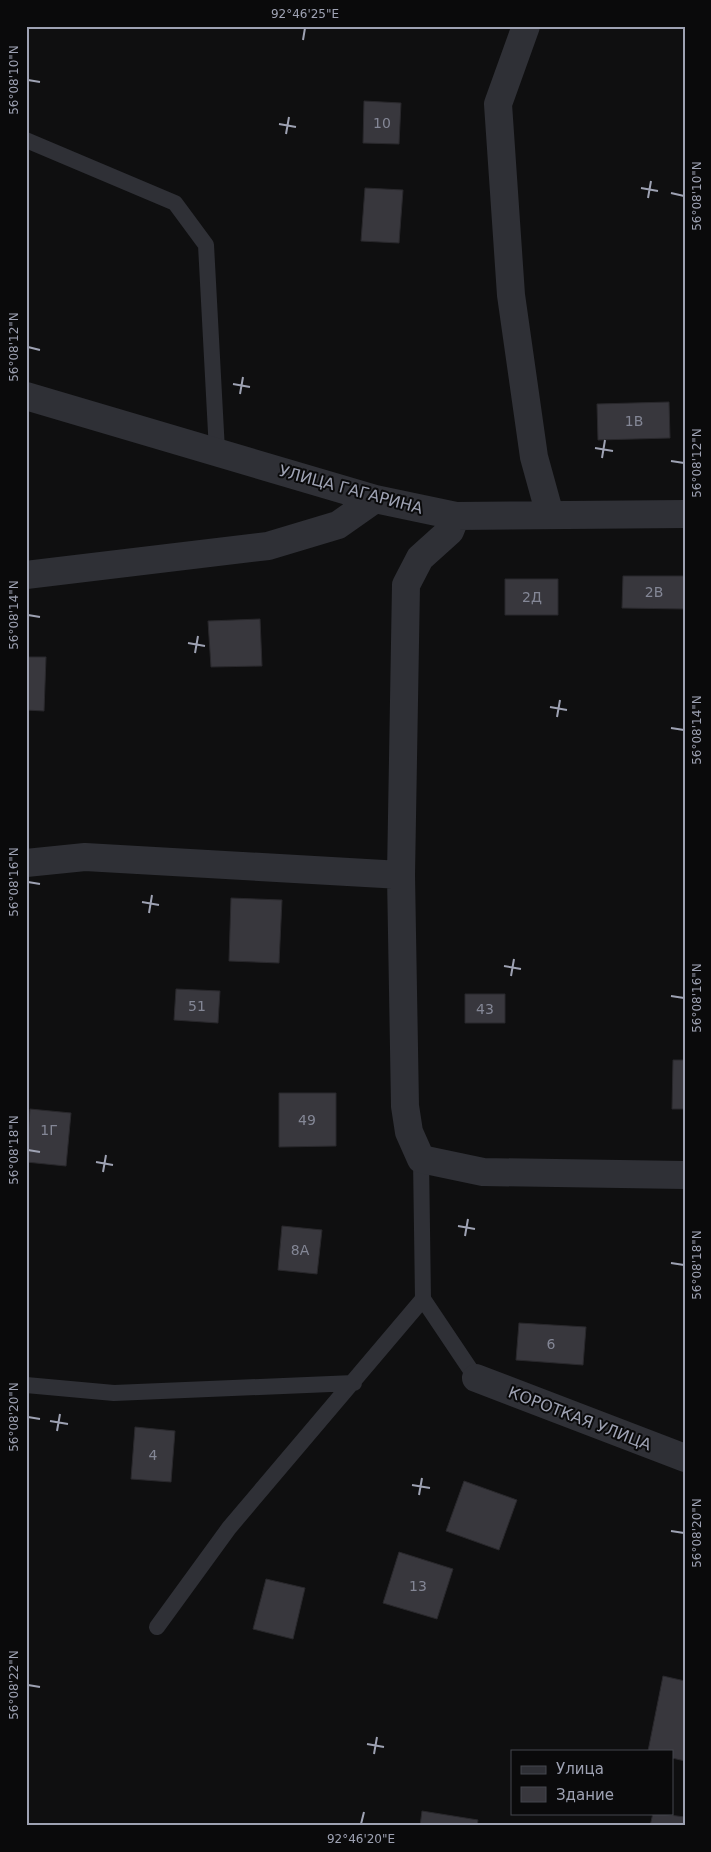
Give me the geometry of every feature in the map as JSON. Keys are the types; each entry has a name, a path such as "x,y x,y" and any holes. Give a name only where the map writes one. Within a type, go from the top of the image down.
{"street":[{"path":"526,26 498,104 511,295 534,457 550,515"},
{"name":"УЛИЦА ГАГАРИНА","path":"26,396 375,499 456,516 685,514"},
{"path":"26,575 268,546 338,525 375,499"},
{"path":"456,516 450,531 420,558 406,585 401,874 405,1106 408,1132 421,1159 483,1172 685,1175"},
{"path":"26,863 85,857 401,874"},
{"name":"КОРОТКАЯ УЛИЦА","path":"476,1378 685,1458"}],"lane":[{"path":"26,140 175,203 206,245 217,451"},
{"path":"421,1159 423,1299 476,1378"},
{"path":"156,1627 229,1528 354,1383 423,1299"},
{"path":"26,1385 114,1394 354,1383"}],"building":[{"path":"364,101 401,103 399,144 363,143"},
{"path":"365,188 403,190 399,243 361,241"},
{"path":"669,402 670,438 598,440 597,404"},
{"path":"623,576 685,576 685,609 622,608"},
{"path":"505,579 558,579 558,615 505,615"},
{"path":"260,619 262,666 211,667 208,621"},
{"path":"26,657 46,657 44,711 26,710"},
{"path":"231,898 282,900 279,963 229,961"},
{"path":"176,989 220,991 218,1023 174,1020"},
{"path":"465,994 505,994 505,1023 465,1023"},
{"path":"673,1060 685,1060 685,1109 672,1109"},
{"path":"279,1093 336,1093 336,1146 279,1147"},
{"path":"30,1109 71,1113 66,1166 26,1162"},
{"path":"282,1226 322,1230 317,1274 278,1270"},
{"path":"519,1323 586,1327 583,1365 516,1360"},
{"path":"135,1427 175,1431 171,1482 131,1479"},
{"path":"464,1481 517,1500 499,1550 446,1531"},
{"path":"399,1552 453,1569 437,1619 383,1603"},
{"path":"266,1579 305,1588 293,1639 253,1629"},
{"path":"663,1676 685,1681 685,1761 674,1758 674,1750 648,1750"},
{"path":"422,1811 478,1820 477,1826 420,1826"},
{"path":"653,1814 685,1817 685,1826 650,1826"}]}
